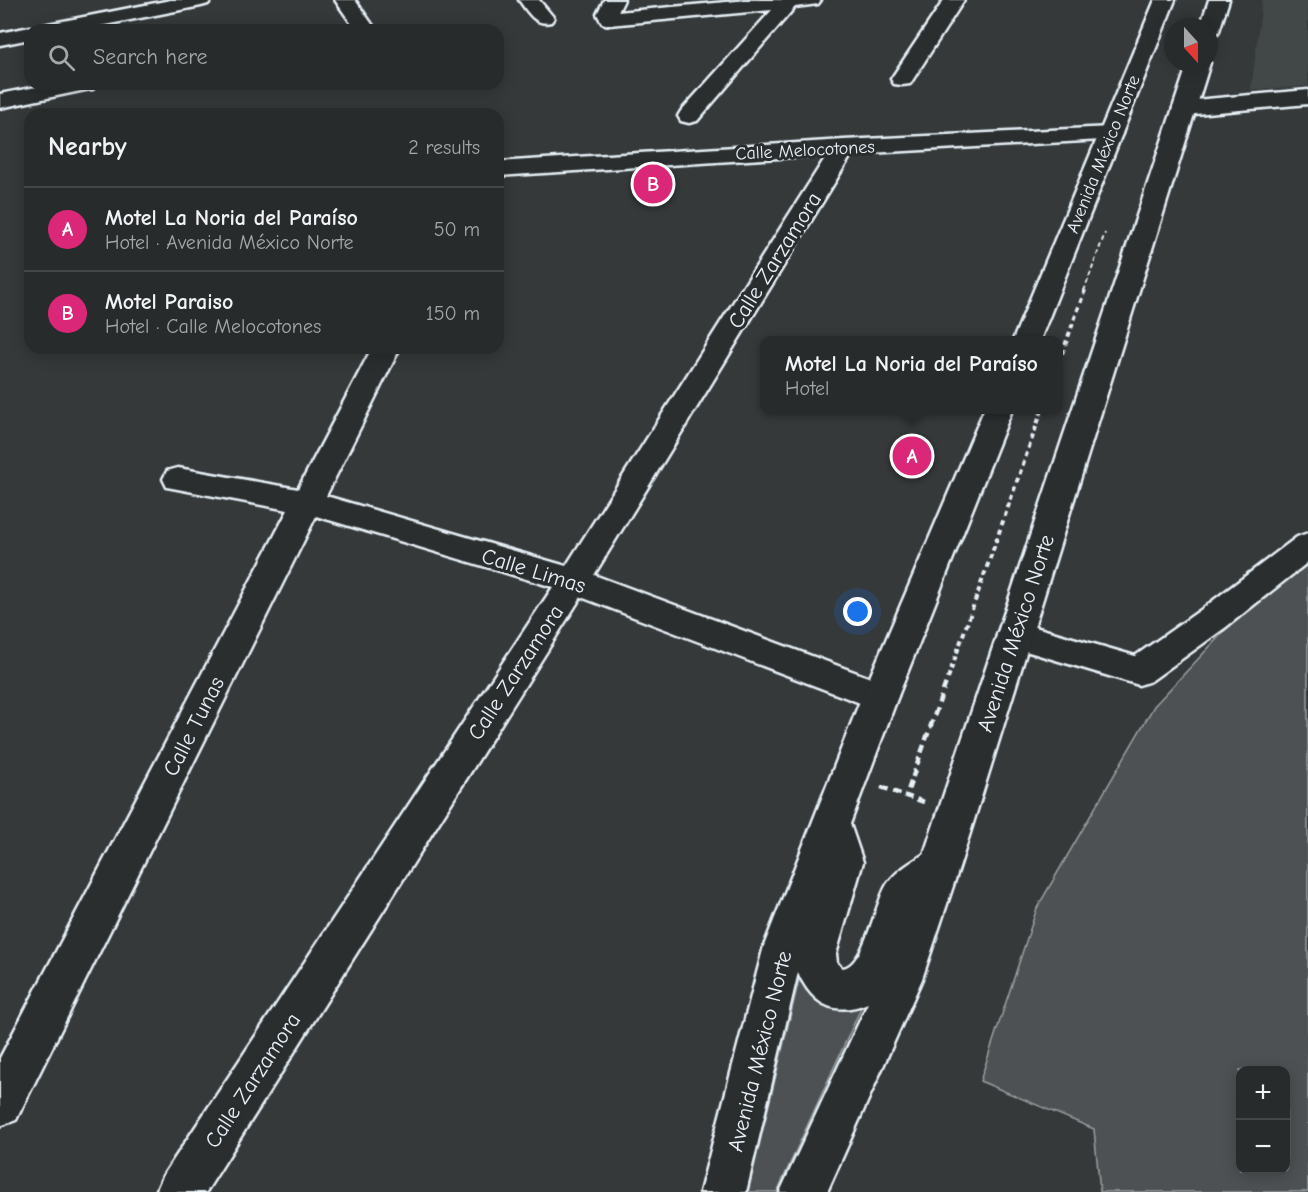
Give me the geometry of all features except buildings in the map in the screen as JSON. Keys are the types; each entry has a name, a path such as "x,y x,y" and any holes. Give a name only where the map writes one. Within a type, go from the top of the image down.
{"street":[{"path":"79,24 201,0"},
{"path":"345,0 359,24"},
{"path":"529,0 544,18"},
{"path":"611,9 811,0"},
{"path":"902,79 954,0"},
{"name":"Avenida México Norte","path":"1028,336 1165,0"},
{"path":"1213,18 1219,0"},
{"path":"689,116 790,1"},
{"path":"0,39 24,34"},
{"name":"Avenida México Norte","path":"803,1192 901,979 940,865 1195,72"},
{"path":"0,101 55,90"},
{"path":"1184,108 1308,97"},
{"name":"Calle Melocotones","path":"504,169 844,147 1111,134"},
{"name":"Calle Zarzamora","path":"179,1192 574,580 844,147"},
{"name":"Calle Tunas","path":"0,1104 383,354"},
{"name":"Avenida México Norte","path":"723,1192 784,946 880,696 996,414"},
{"name":"Calle Limas","path":"178,479 307,502 574,580 880,696"},
{"path":"1014,634 1140,671 1214,618 1308,545"},
{"path":"831,825 844,862 815,954 816,968 820,975 837,988 852,990 865,984 873,973 901,896 940,865"}],"path":[{"path":"956,814 906,796 1041,414"}],"shaded area":[{"path":"1262,0 1308,0 1308,86 1251,90"},
{"path":"1308,545 1308,1192 1100,1192 1094,1129 980,1081 1037,908 1154,706 1293,558"},
{"path":"799,980 813,994 827,1003 843,1007 862,1006 777,1192 748,1192"}],"place":[{"name":"Motel Paraiso","path":"653,184"},
{"name":"Motel La Noria del Paraíso","path":"912,456"}]}
